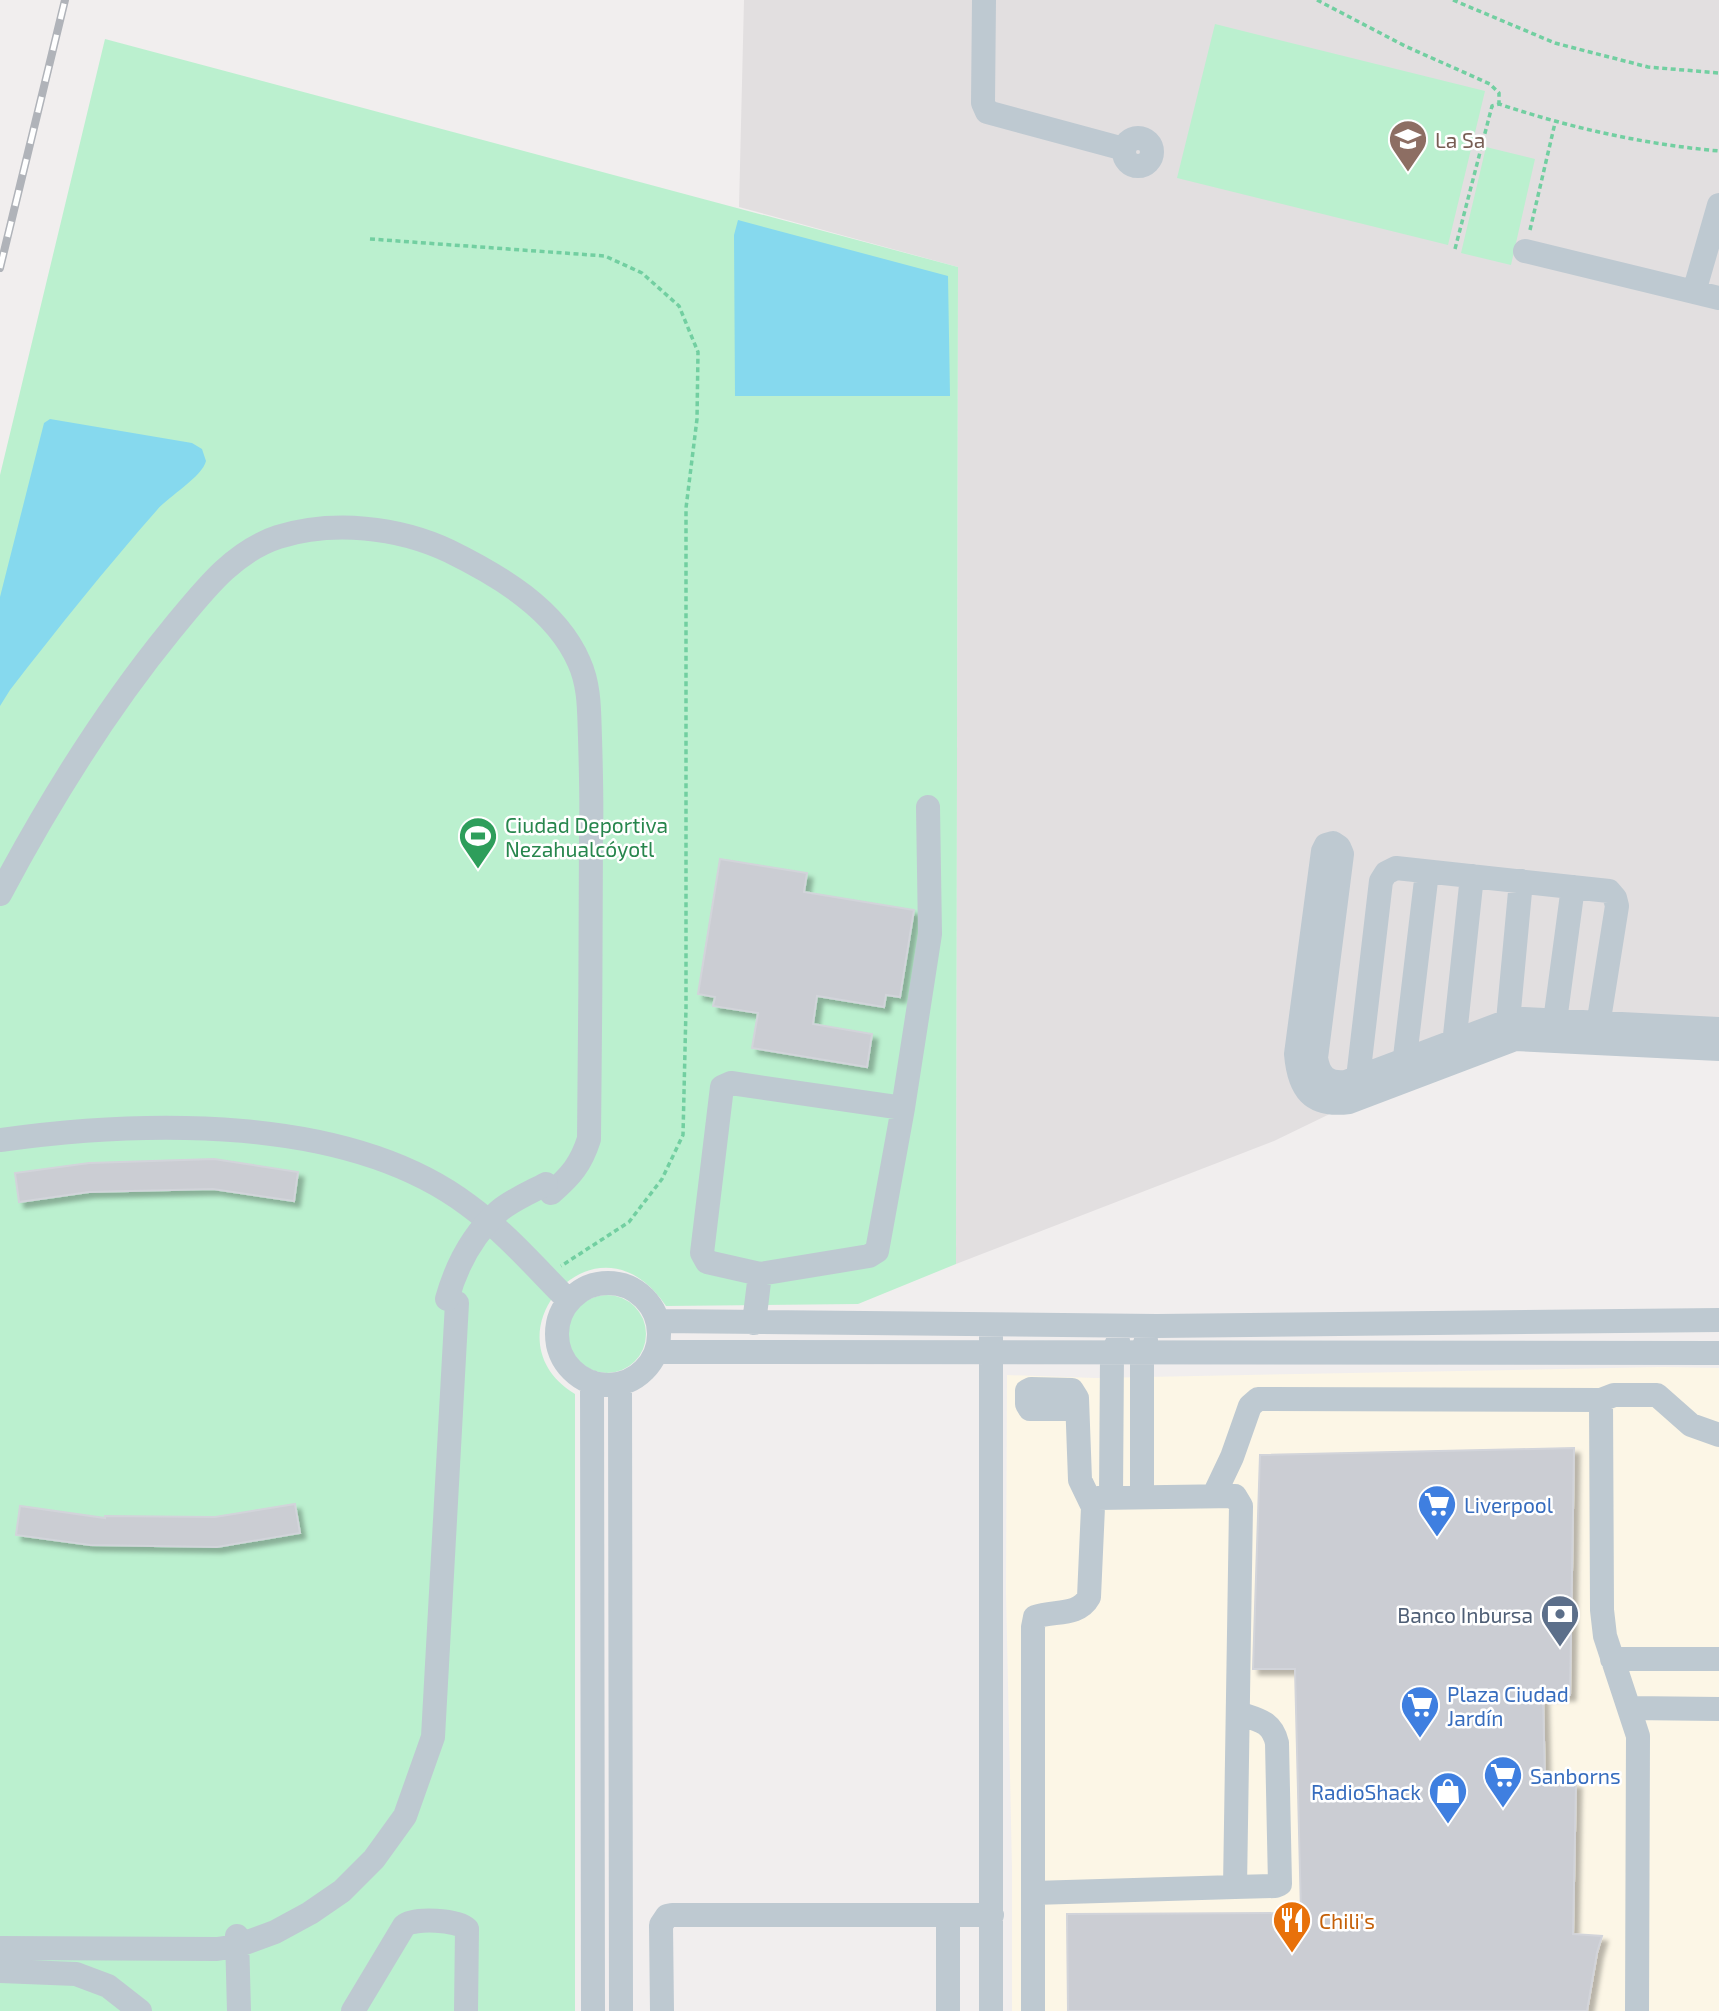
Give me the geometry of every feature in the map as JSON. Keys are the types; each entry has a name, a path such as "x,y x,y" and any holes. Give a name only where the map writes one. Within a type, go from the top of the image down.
{"street":[{"path":"984,0 984,103 987,111 1124,149"},
{"path":"1694,292 1719,205"},
{"path":"1525,251 1719,298"},
{"path":"0,894 80,753 143,665 210,583 239,558 276,538 311,530 349,528 387,531 432,543 478,566 520,593 562,635 579,661 588,690 592,782 589,1139 583,1159 572,1176 500,1210 477,1235 455,1273 421,1736 403,1791 392,1814 366,1851 335,1884 305,1906 217,1949 0,1948"},
{"path":"0,914 38,843 89,759 150,671 217,591 245,567 279,549 313,541 349,540 387,544 429,556 473,575 513,602 553,641 569,664 578,690 582,782 580,1138 565,1167 548,1188"},
{"path":"903,1108 731,1083 722,1087 702,1253 708,1262 760,1274 869,1256 877,1251 903,1108 930,934 928,807"},
{"path":"1333,849 1342,858 1316,1058 1318,1068 1325,1078 1334,1084 1358,1088 1453,1052 1508,1021 1524,1019 1555,1021 1597,1033 1719,1049"},
{"path":"1358,1088 1381,881 1385,873 1396,869 1609,891 1617,906 1597,1033"},
{"path":"1403,1071 1427,872"},
{"path":"1453,1052 1472,876"},
{"path":"1508,1021 1521,881"},
{"path":"1555,1021 1573,887"},
{"path":"1453,1052 1515,1039 1719,1029"},
{"path":"0,1140 60,1131 157,1126 293,1138 354,1150 399,1166 467,1204 568,1300"},
{"path":"754,1322 760,1274"},
{"path":"595,1283 619,1284 641,1294 658,1321 656,1352 641,1373 620,1384 604,1385 574,1373 564,1361 558,1346 556,1330 560,1314 568,1300 595,1283"},
{"path":"658,1321 1157,1326 1719,1320"},
{"path":"1608,1353 1609,1321"},
{"path":"991,1324 991,2011"},
{"path":"1033,2011 1033,1626 1035,1617 1045,1613 1075,1610 1084,1606 1089,1597 1102,1501 1112,1354 1121,1335 1131,1326"},
{"path":"1142,1496 1142,1354 1145,1342 1157,1326"},
{"path":"656,1352 1719,1353"},
{"path":"592,1382 593,2011"},
{"path":"620,1384 621,2011"},
{"path":"1214,1495 1232,1457 1250,1406 1258,1399 1601,1400 1614,1395 1657,1395 1690,1425 1719,1435"},
{"path":"1601,1400 1601,1596 1605,1636 1638,1737 1637,2011"},
{"path":"1077,1409 1080,1480 1102,1501"},
{"path":"1102,1501 1142,1496 1214,1495 1235,1496 1241,1506 1235,1887"},
{"path":"1612,1658 1719,1659"},
{"path":"1630,1708 1719,1709"},
{"path":"1033,1893 1280,1884 1278,1743 1268,1723 1238,1713"},
{"path":"948,1915 948,2011"},
{"path":"662,2011 662,1925 667,1916 992,1915"},
{"path":"353,2011 404,1926 414,1920 458,1924 467,1929 466,2011"},
{"path":"0,1938 237,1941"},
{"path":"237,1941 239,2011"},
{"path":"0,1970 76,1974 108,1986 140,2011"}],"path":[{"path":"1317,0 1405,46 1490,84 1499,93 1499,104"},
{"path":"1453,0 1555,43 1648,67 1719,73"},
{"path":"1455,250 1492,106 1499,104 1555,123 1631,140 1719,151"},
{"path":"1525,251 1555,123"},
{"path":"370,239 605,256 642,273 679,306 698,352 697,419 686,508 686,1008 682,1135 662,1179 629,1222 545,1277"}],"shaded area":[{"path":"744,0 1719,0 1719,1056 1508,1046 1338,1110 1274,1141 956,1264 958,267 739,207"},
{"path":"1719,1368 1719,2011 1012,2011 1006,1592 1007,1375 1095,1378"}],"green space":[{"path":"1215,24 1485,91 1448,245 1177,178"},
{"name":"Ciudad Deportiva Nezahualcóyotl","path":"105,39 958,267 956,1264 858,1304 666,1306 638,1278 609,1268 582,1273 559,1290 544,1314 540,1342 549,1370 575,1394 575,2011 0,2011 0,475"},
{"path":"1486,147 1535,159 1511,265 1461,253"},
{"path":"607,1295 622,1298 639,1312 646,1334 643,1349 629,1366 607,1373 592,1370 575,1356 568,1334 571,1319 585,1302"}],"water":[{"path":"738,220 948,276 950,396 735,396 734,235"},
{"path":"50,419 192,443 202,449 206,461 192,480 157,510 82,598 0,706 0,597 44,423"}],"building":[{"path":"720,859 807,873 804,892 914,910 900,997 886,995 884,1007 817,996 813,1024 872,1034 867,1067 752,1048 758,1013 713,1006 715,997 698,994"},
{"path":"214,1159 298,1172 294,1201 213,1189 89,1192 19,1202 15,1173 89,1163"},
{"name":"Plaza Ciudad Jardín","path":"1574,1448 1570,1695 1543,1695 1545,1785 1576,1782 1573,1934 1602,1936 1587,2011 1068,2011 1067,1914 1301,1913 1295,1669 1253,1669 1260,1455"},
{"path":"295,1504 300,1533 217,1547 90,1545 16,1535 20,1506 105,1518 215,1517"}],"railway":[{"path":"0,268 65,0"}],"place":[{"name":"La Sa","path":"1408,173"},
{"name":"Ciudad Deportiva Nezahualcóyotl","path":"478,870"},
{"name":"Liverpool","path":"1437,1538"},
{"name":"Banco Inbursa","path":"1560,1648"},
{"name":"Plaza Ciudad Jardín","path":"1420,1739"},
{"name":"Sanborns","path":"1503,1809"},
{"name":"RadioShack","path":"1448,1825"},
{"name":"Chili's","path":"1292,1954"}]}
